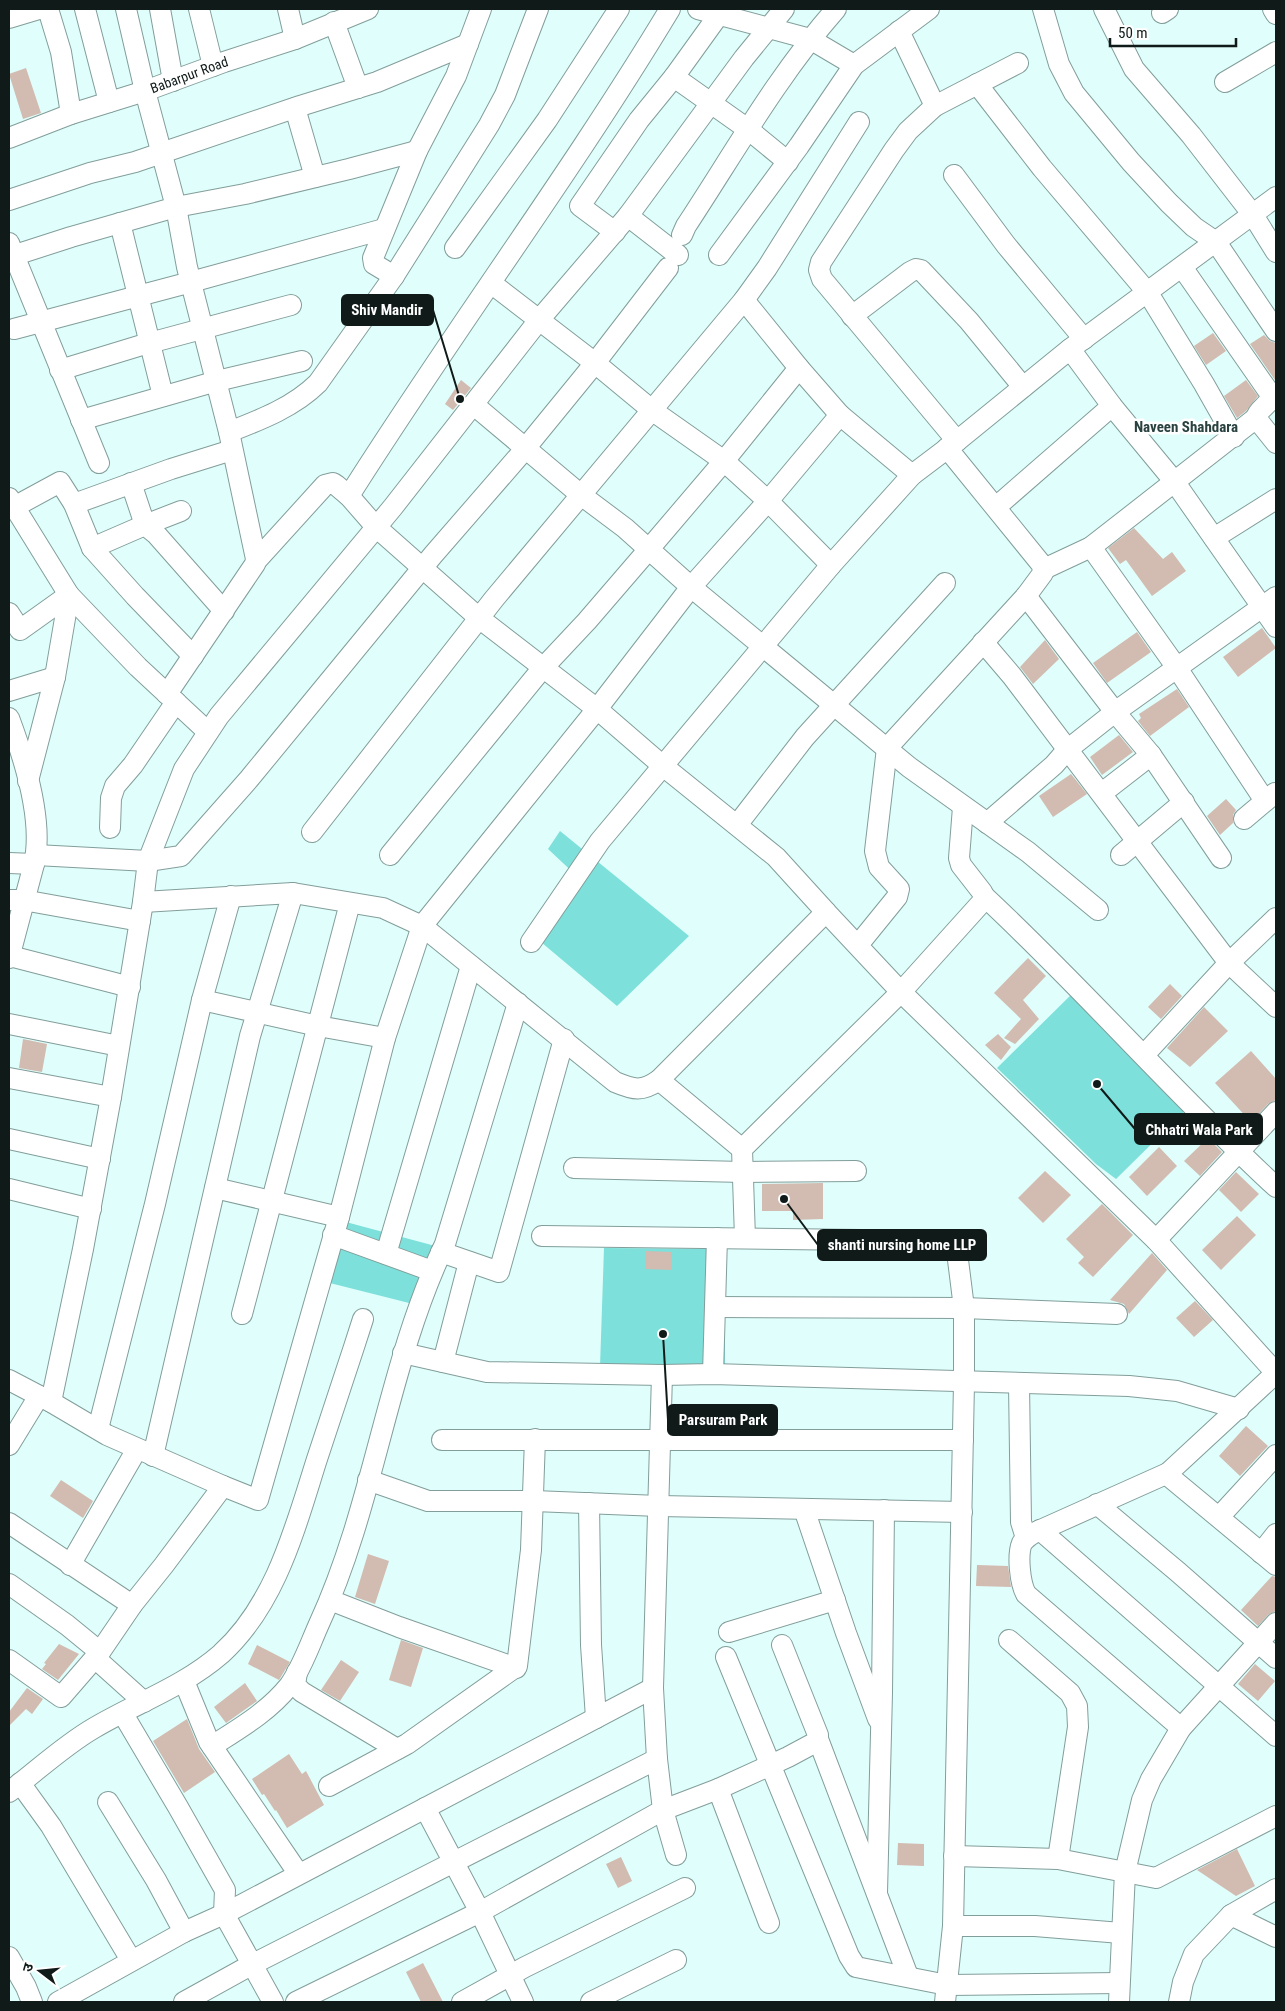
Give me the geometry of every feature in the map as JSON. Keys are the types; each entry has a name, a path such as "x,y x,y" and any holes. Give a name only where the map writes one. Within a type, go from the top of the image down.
{"street":[{"path":"9,18 39,9"},
{"path":"48,9 61,52 71,114"},
{"path":"86,9 109,102"},
{"path":"126,9 176,207 191,282 231,441 256,561"},
{"path":"160,9 173,81"},
{"path":"199,9 212,66"},
{"path":"288,9 295,39"},
{"name":"Babarpur Road","path":"9,138 71,114 146,91 212,66 295,39 368,9"},
{"path":"394,276 372,261 417,151 456,76 481,9"},
{"path":"74,504 131,483 231,441 264,418 306,394 318,383 394,276 490,125 505,95 538,9"},
{"path":"455,248 547,120 619,9"},
{"path":"349,496 388,434 630,76 670,9"},
{"path":"698,9 720,11 766,28 810,39 854,65"},
{"path":"9,1445 45,1399 91,1208 130,987 148,862 184,769 208,732 376,527 474,405 539,320 628,216 766,28 784,9"},
{"path":"682,235 686,226 810,39 836,9"},
{"path":"719,256 788,162 854,65 929,9"},
{"path":"1043,9 1059,64 1074,93 1131,162 1169,203 1194,227 1216,242 1276,331"},
{"path":"1104,9 1134,69 1191,136 1253,215 1276,252"},
{"path":"1273,9 1276,14"},
{"path":"614,232 580,206 639,120 674,77 720,11"},
{"path":"334,22 358,88"},
{"path":"899,30 935,106"},
{"path":"9,200 90,173 135,162 377,82 468,44"},
{"path":"1225,82 1276,52"},
{"path":"1018,63 935,106 908,131 821,262 818,270 822,279 952,445 996,507 1044,568"},
{"path":"674,77 749,130 788,162"},
{"path":"977,84 1042,168 1148,294 1204,384 1234,437"},
{"path":"295,108 315,177"},
{"path":"312,832 479,618 744,300 767,268 859,122"},
{"path":"99,462 10,252 176,207 315,177 417,151"},
{"path":"954,175 1077,344 1112,406 1174,481 1214,538 1269,602 1276,626"},
{"path":"531,942 600,841 831,565 912,475 1077,344 1148,294 1276,198"},
{"path":"9,863 35,860 148,862 180,856 255,772 524,448 595,362 673,262 628,216"},
{"path":"120,223 163,396"},
{"path":"14,329 384,229"},
{"path":"1044,568 1091,547 1174,481 1234,437 1256,418 1257,413 1273,399 1182,267"},
{"path":"852,316 910,272 916,269 921,270 969,321 1023,387"},
{"path":"491,284 595,362 653,411 724,462 768,501 831,565"},
{"path":"744,300 799,368 840,414 912,475"},
{"path":"60,370 150,342 291,305"},
{"path":"82,420 216,381 302,361"},
{"path":"390,855 543,668 587,621 724,462 799,368"},
{"path":"474,405 581,496 649,549 691,587 909,767 1028,852 1098,910"},
{"path":"996,507 1112,406"},
{"path":"9,1380 145,1453 258,1500 336,1226 385,1038 422,926 597,709 691,587 768,501 840,414"},
{"path":"1256,418 1276,443"},
{"path":"193,656 92,548 74,504 60,482 12,502 69,595 138,667 208,732"},
{"path":"131,483 145,525 156,534 224,612"},
{"path":"110,828 111,798 115,786 133,765 172,698 193,656 224,612 256,561 325,485 332,483 336,485 349,496 376,527 479,618 597,709 776,857 901,992 1156,1240 1276,1373 1168,1473 1033,1534 1020,1551 1021,1580 1026,1594 1181,1728"},
{"path":"1214,538 1276,499"},
{"path":"92,548 181,511"},
{"path":"1091,547 1271,796 1244,819"},
{"path":"858,945 897,897 899,889 880,867 875,851 887,748 1026,596 1042,576 1044,568"},
{"path":"736,825 805,736 945,583"},
{"path":"9,613 14,633 69,595"},
{"path":"28,781 56,677 69,595"},
{"path":"1026,596 1115,712 1151,755 1221,858"},
{"path":"987,823 1054,765 1067,750 1115,712 1269,602"},
{"path":"983,642 1012,676 1230,963 1276,1007"},
{"path":"9,691 56,677"},
{"path":"9,718 28,781 35,817 35,860 16,900 9,957 130,987"},
{"path":"1102,793 1151,755"},
{"path":"1121,855 1184,802"},
{"path":"963,807 959,858 984,896 1057,966 1239,1152 1276,1186"},
{"path":"16,900 142,912 231,896 293,893 382,908 422,926 616,1082 637,1090 648,1088 659,1080 826,912"},
{"path":"70,1565 145,1453 215,1188 257,1011 293,893"},
{"path":"98,1429 155,1204 202,1000 231,896"},
{"path":"742,1149 901,992 982,902 984,896"},
{"path":"242,1314 350,902"},
{"path":"1144,1055 1230,963 1276,918"},
{"path":"386,1254 471,966"},
{"path":"202,1000 318,1026 385,1038"},
{"path":"212,1746 249,1723 272,1705 290,1684 330,1600 349,1546 403,1353 432,1271 441,1252 518,1003"},
{"path":"9,1024 119,1046"},
{"path":"441,1252 499,1272 564,1039"},
{"path":"9,1078 111,1097"},
{"path":"659,1080 742,1149 745,1238"},
{"path":"1156,1240 1276,1112"},
{"path":"9,1139 100,1159"},
{"path":"574,1168 743,1172 856,1171"},
{"path":"215,1188 273,1200 336,1226 386,1254 432,1271"},
{"path":"9,1189 91,1208"},
{"path":"542,1236 948,1242 957,1252 964,1308 964,1383 953,1926 946,1994"},
{"path":"713,1374 717,1238"},
{"path":"443,1362 470,1262"},
{"path":"715,1307 964,1308 1118,1314"},
{"path":"131,1960 51,1826 12,1788 52,1757 93,1729 184,1681 221,1653 246,1626 273,1585 299,1516 363,1319"},
{"path":"403,1353 487,1372 713,1374 1153,1388 1204,1398 1239,1409"},
{"path":"662,1375 653,1688 657,1759 663,1810 676,1855"},
{"path":"1019,1384 1021,1522 1276,1736"},
{"path":"442,1440 963,1440"},
{"path":"329,1786 397,1750 516,1668 528,1579 534,1501 535,1440"},
{"path":"1220,1517 1276,1455"},
{"path":"1168,1473 1171,1478 1276,1565"},
{"path":"368,1480 428,1501 534,1501 659,1506 962,1512"},
{"path":"9,1660 62,1697 98,1655 132,1605 223,1486"},
{"path":"589,1503 592,1662 596,1718"},
{"path":"1097,1504 1276,1658"},
{"path":"804,1508 881,1728"},
{"path":"877,1893 884,1510"},
{"path":"9,1523 132,1605"},
{"path":"1261,1553 1276,1534"},
{"path":"9,1584 67,1625 144,1702"},
{"path":"330,1600 399,1627 516,1668"},
{"path":"729,1632 835,1600"},
{"path":"726,1656 852,1963 862,1968 908,1976 946,1994 1119,1993 1124,1872 1142,1800 1151,1779 1181,1728 1276,1623"},
{"path":"1009,1640 1070,1693 1076,1706 1078,1727 1058,1859"},
{"path":"782,1645 818,1735 908,1976"},
{"path":"297,1672 295,1685 302,1692 397,1750"},
{"path":"184,1681 212,1746 298,1873"},
{"path":"58,2002 83,1996 131,1960 184,1932 224,1914 298,1873 653,1688"},
{"path":"123,1714 225,1890 224,1914 273,2002"},
{"path":"296,2002 480,1912 663,1810 770,1766 818,1739"},
{"path":"184,2002 251,1965 453,1861 657,1759"},
{"path":"718,1789 769,1923"},
{"path":"108,1802 156,1880 184,1932"},
{"path":"425,1808 480,1912 522,2002"},
{"path":"954,1856 1058,1859 1156,1878 1276,1816"},
{"path":"462,2002 510,1975 685,1888"},
{"path":"1179,2002 1183,1982 1194,1954 1231,1914 1276,1890"},
{"path":"1231,1914 1276,1937"},
{"path":"953,1926 1035,1926 1121,1933"},
{"path":"9,1958 26,1987 32,2002"},
{"path":"591,2002 676,1960"}],"shaded area":[{"path":"560,831 689,936 617,1006 535,937 579,878 548,849"},
{"path":"1079,987 1196,1100 1116,1179 1096,1164 997,1068"},
{"path":"331,1218 439,1247 417,1305 318,1280"},
{"path":"604,1248 725,1249 725,1371 600,1367"}],"building":[{"path":"26,68 41,113 23,119 9,74"},
{"path":"1213,333 1226,351 1206,365 1194,346"},
{"path":"1264,335 1270,341 1276,343 1275,380 1250,344"},
{"path":"461,380 471,388 453,410 445,404"},
{"path":"1246,380 1258,396 1246,411 1237,418 1224,396"},
{"path":"1134,528 1163,559 1172,552 1186,571 1152,596 1126,560 1120,564 1108,548"},
{"path":"1262,628 1276,648 1238,677 1223,657"},
{"path":"1137,632 1151,652 1107,683 1093,663"},
{"path":"1045,640 1059,659 1033,684 1020,667"},
{"path":"1177,689 1189,707 1150,736 1138,721 1141,718 1139,714"},
{"path":"1119,735 1133,752 1102,775 1090,757"},
{"path":"1071,774 1087,794 1053,817 1039,796"},
{"path":"1226,799 1236,810 1233,815 1233,823 1220,835 1207,816"},
{"path":"1028,958 1046,976 1023,1000 1039,1019 1015,1044 1004,1038 1021,1019 994,993"},
{"path":"1170,984 1182,996 1161,1019 1148,1007"},
{"path":"1204,1007 1228,1031 1190,1067 1167,1048"},
{"path":"998,1034 1011,1047 1001,1060 985,1045"},
{"path":"23,1039 47,1044 42,1072 19,1068"},
{"path":"1251,1051 1276,1079 1276,1100 1268,1104 1251,1122 1215,1083"},
{"path":"1208,1138 1222,1152 1200,1176 1184,1161"},
{"path":"1159,1147 1177,1166 1147,1196 1129,1177"},
{"path":"1045,1171 1071,1195 1043,1223 1018,1198"},
{"path":"1236,1172 1259,1194 1241,1212 1219,1190"},
{"path":"823,1183 823,1219 793,1220 793,1211 762,1211 762,1184"},
{"path":"1102,1204 1133,1235 1093,1277 1078,1263 1084,1257 1066,1239"},
{"path":"1237,1216 1256,1235 1221,1270 1202,1250"},
{"path":"645,1251 672,1252 672,1270 645,1269"},
{"path":"1152,1253 1167,1270 1129,1314 1124,1304 1110,1300"},
{"path":"1195,1301 1213,1320 1194,1337 1176,1318"},
{"path":"1246,1426 1268,1446 1240,1476 1219,1456"},
{"path":"61,1480 93,1501 83,1518 50,1496"},
{"path":"368,1554 389,1561 375,1604 355,1597"},
{"path":"977,1565 1008,1566 1011,1587 976,1586"},
{"path":"1272,1576 1276,1577 1276,1611 1268,1615 1258,1626 1241,1610"},
{"path":"401,1640 423,1648 411,1687 389,1680"},
{"path":"59,1644 79,1654 58,1680 42,1669 46,1664 44,1663"},
{"path":"257,1645 290,1662 279,1680 248,1664"},
{"path":"341,1660 359,1672 340,1701 321,1690"},
{"path":"1255,1664 1275,1681 1258,1701 1238,1684"},
{"path":"245,1683 257,1701 226,1723 214,1707"},
{"path":"27,1688 43,1699 32,1714 26,1709 9,1726 9,1712"},
{"path":"187,1719 199,1749 215,1772 184,1793 153,1741"},
{"path":"289,1754 302,1774 306,1771 324,1805 287,1828 276,1810 264,1794 262,1795 252,1779"},
{"path":"898,1843 924,1844 924,1866 897,1865"},
{"path":"1237,1849 1255,1886 1236,1896 1197,1870"},
{"path":"621,1857 632,1881 618,1888 606,1864"},
{"path":"423,1963 443,2002 421,2002 406,1972"}],"place":[{"name":"Shiv Mandir","path":"460,399"},
{"name":"Chhatri Wala Park","path":"1097,1084"},
{"name":"shanti nursing home LLP","path":"784,1199"},
{"name":"Parsuram Park","path":"663,1334"}],"district":[{"name":"Naveen Shahdara","path":"1186,427"}]}
